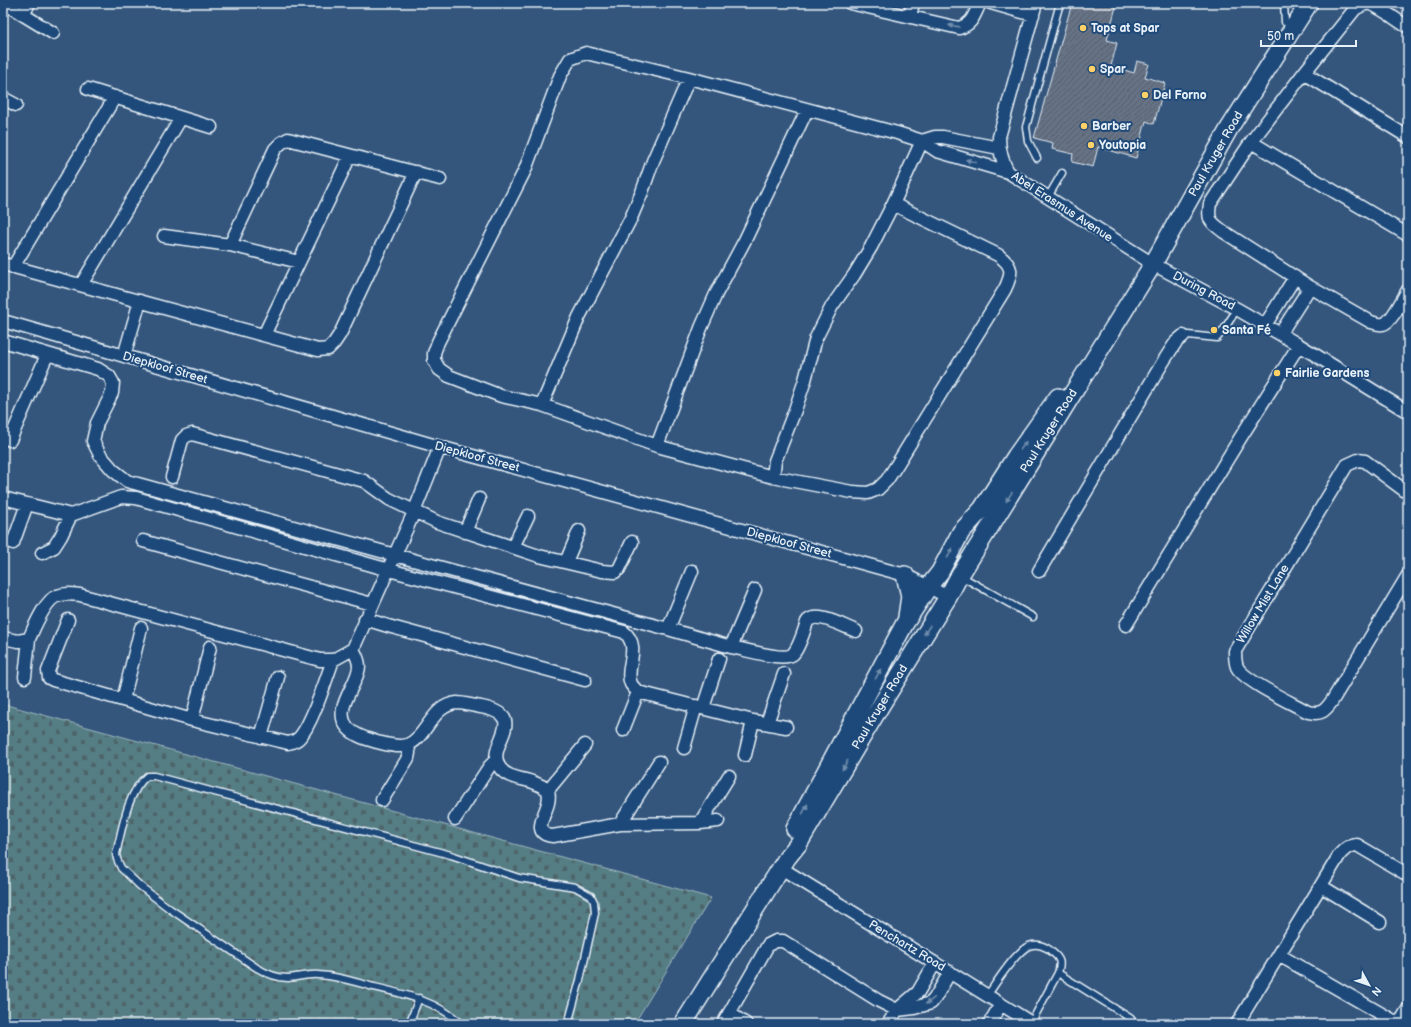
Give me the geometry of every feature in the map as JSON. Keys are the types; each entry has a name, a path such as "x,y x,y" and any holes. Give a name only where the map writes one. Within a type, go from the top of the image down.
{"street":[{"path":"4,3 26,8 54,33"},
{"path":"850,3 959,28 967,26 980,3"},
{"path":"910,16 913,3"},
{"path":"991,3 1032,15"},
{"path":"773,477 775,461 805,380 816,338 832,306 854,275 871,247 922,141 935,137 943,137 998,148 999,137 1036,3"},
{"name":"Paul Kruger Road","path":"784,863 790,838 905,624 929,586 940,572 961,532 982,509 1016,456 1070,379 1148,261 1180,195 1296,3"},
{"name":"Paul Kruger Road","path":"683,1024 784,863 799,843 881,705 948,597 959,575 1148,261 1230,126 1309,3"},
{"path":"1408,27 1376,6 1369,4 1362,5 1355,9 1304,72 1251,142 1210,204 1209,218 1214,225 1224,232 1310,287 1371,322 1379,325 1385,324 1391,319 1408,290"},
{"path":"893,204 998,255 1006,261 1010,267 1011,273 1005,288 896,466 878,489 868,493 852,492 773,477 657,446 542,405 501,396 449,376 439,369 434,360 434,353 438,342 526,170 560,76 570,59 586,54 689,78 897,133 922,141 937,151 1008,172"},
{"path":"1304,72 1408,137"},
{"path":"542,405 579,317 631,218 689,78"},
{"path":"88,89 211,127"},
{"path":"115,97 8,265 318,350 328,349 334,343 343,327 416,172"},
{"path":"3,98 16,105"},
{"path":"657,446 707,315 719,288 745,240 807,110"},
{"path":"81,285 181,118"},
{"path":"230,245 275,149 280,143 288,140 440,179"},
{"path":"1251,142 1408,235"},
{"name":"Abel Erasmus Avenue","path":"998,148 1002,161 1008,172 1148,261"},
{"path":"264,335 350,156"},
{"path":"164,236 230,245 299,262"},
{"name":"During Road","path":"1148,261 1265,325 1408,412"},
{"path":"1265,325 1295,277"},
{"path":"1280,334 1310,287"},
{"path":"124,356 140,301"},
{"name":"Diepkloof Street","path":"3,321 440,447 905,575 948,597"},
{"path":"1039,571 1163,362 1176,342 1183,336"},
{"path":"3,341 98,369 109,376 113,383 112,393 97,423 93,441 100,455 113,470 127,481 668,629 771,655 789,656 793,654 807,622 813,617 835,622 856,631"},
{"path":"1126,625 1299,345"},
{"path":"10,440 47,355"},
{"path":"172,477 182,440 186,436 192,434 364,481 388,499 414,512 465,532 539,556 602,571 615,572 619,569 632,542"},
{"path":"25,677 29,639 47,605 55,596 66,594 80,595 320,660 333,660 353,649 414,512 440,447"},
{"name":"Willow Mist Lane","path":"1408,491 1365,461 1358,460 1347,465 1235,652 1237,667 1252,681 1308,712 1314,714 1326,709 1408,575"},
{"path":"3,498 71,515 121,497 136,498 389,570 624,632 632,643 630,678 631,684 638,692 753,721 786,727"},
{"path":"465,532 479,499"},
{"path":"13,543 27,504"},
{"path":"42,553 54,547 71,515"},
{"path":"513,547 528,516"},
{"path":"566,562 580,531"},
{"path":"143,541 372,604"},
{"path":"668,629 692,571"},
{"path":"905,575 910,596 905,624"},
{"path":"731,646 755,590"},
{"path":"366,619 585,680"},
{"path":"68,620 48,671 49,678 192,720 288,743 294,742 300,737 308,724 333,660"},
{"path":"123,700 141,628"},
{"path":"3,638 18,641 29,639"},
{"path":"192,720 210,647"},
{"path":"353,649 358,660 359,667 343,708 342,718 348,728 355,734 367,739 396,746 408,745 416,739 438,712 447,706 458,703 485,708 498,712 502,715 506,723 496,760 500,768 509,775 522,780 534,782 548,790"},
{"path":"684,748 699,707 719,660"},
{"path":"767,723 784,674"},
{"path":"261,737 278,677"},
{"path":"623,730 638,692"},
{"path":"745,755 753,721"},
{"path":"382,800 408,758 408,745"},
{"path":"585,745 548,790 548,803 543,817 541,830 542,833 547,836 620,824 700,823 718,821"},
{"path":"456,819 489,767 496,760"},
{"path":"620,824 659,762"},
{"path":"700,823 729,776"},
{"path":"1237,1024 1340,854 1351,845 1357,845 1408,875"},
{"name":"Penchartz Road","path":"784,863 935,963 1032,1023"},
{"path":"1321,886 1380,922"},
{"path":"722,1024 768,945 779,940 783,941 879,1001 897,1010 931,1003 950,972"},
{"path":"1279,955 1399,1024 1408,1009"},
{"path":"888,1024 897,1010 918,992 935,963"},
{"path":"989,1024 1001,1004"},
{"path":"729,1013 746,1024"}],"lane":[{"path":"1037,158 1028,141 1026,127 1060,3"},
{"path":"1284,3 1285,22"},
{"path":"1048,197 1062,174"},
{"path":"1183,336 1217,338 1221,335 1237,309"},
{"path":"959,575 1033,617"},
{"path":"462,1024 445,1010 419,998 331,976 302,975 289,978 268,974 170,910 140,886 121,868 117,859 116,854 126,813 135,790 142,780 147,776 154,776 451,855 519,878 575,887 591,896 594,902 595,913 580,980 568,1024"},
{"path":"987,996 1017,956 1025,948 1038,945 1045,947 1052,952 1059,960 1060,964 1058,973 1032,1023"},
{"path":"1058,973 1130,1018 1135,1024"},
{"path":"409,1024 419,998"}],"green space":[{"path":"3,704 711,898 634,1024 3,1024"}],"building":[{"path":"1072,3 1117,3 1107,40 1117,43 1111,66 1134,73 1137,61 1149,64 1145,77 1165,83 1154,124 1146,121 1136,158 1098,147 1093,167 1072,162 1073,154 1052,149 1053,143 1034,138"}],"place":[{"name":"Tops at Spar","path":"1083,28"},
{"name":"Spar","path":"1092,69"},
{"name":"Del Forno","path":"1145,95"},
{"name":"Barber","path":"1084,126"},
{"name":"Youtopia","path":"1091,145"},
{"name":"Santa Fé","path":"1214,330"},
{"name":"Fairlie Gardens","path":"1277,373"}]}
